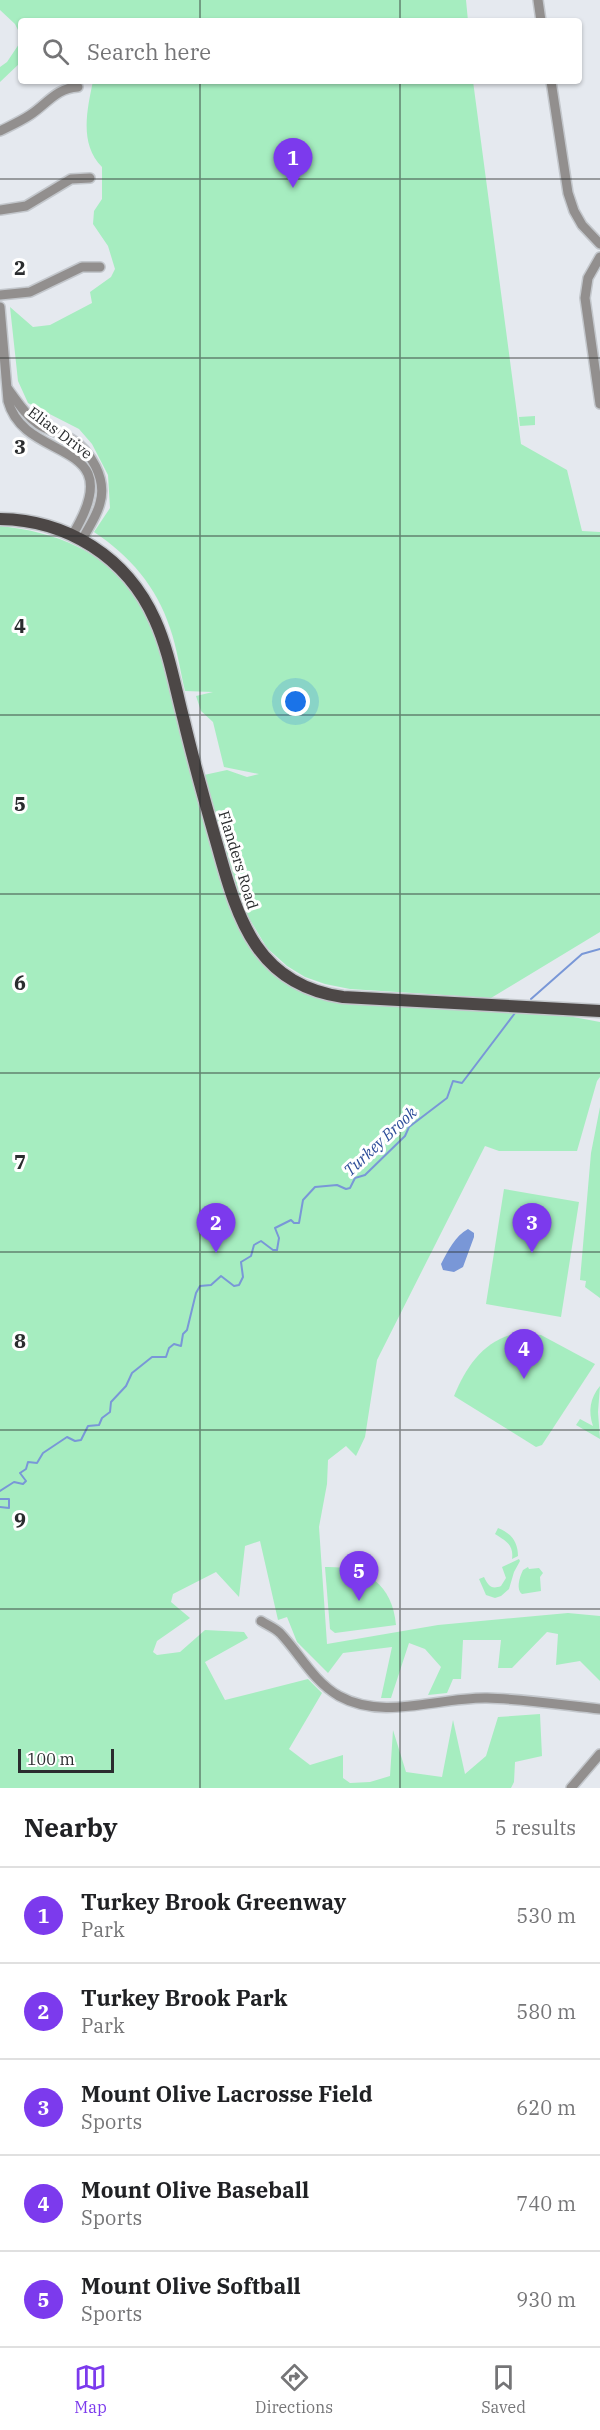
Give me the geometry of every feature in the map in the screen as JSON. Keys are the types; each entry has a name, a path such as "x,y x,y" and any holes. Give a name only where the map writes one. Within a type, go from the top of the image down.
{"main road":[{"name":"Flanders Road","path":"0,519 44,524 77,537 102,553 123,572 142,596 154,618 167,656 214,837 236,910 252,941 276,968 305,986 344,997 600,1011"}],"street":[{"path":"538,0 541,18"},
{"path":"550,84 568,193 582,225 600,244"},
{"path":"0,131 31,115 66,88 78,87"},
{"path":"0,210 26,206 72,179 90,178"},
{"path":"600,257 588,278 585,298 600,404"},
{"path":"0,295 30,292 80,267 100,267"},
{"name":"Elias Drive","path":"0,308 9,405 20,422 78,462 88,475 91,496 77,537"},
{"name":"Elias Drive","path":"8,389 31,418 78,444 94,464 101,483 101,499 77,537"},
{"path":"261,1621 278,1632 320,1682 355,1703 371,1707 393,1707 490,1698 600,1708"},
{"path":"572,1788 600,1754"}],"green space":[{"path":"0,0 466,0 468,18 18,18 18,30 0,10"},
{"path":"18,46 18,65 0,82 0,67 7,62"},
{"path":"92,84 473,84 521,444 567,470 582,531 600,532 600,932 491,998 350,989 305,977 287,966 267,948 241,905 204,775 227,770 247,777 259,774 224,767 213,722 201,711 196,696 213,692 185,691 177,651 158,599 130,562 94,532 110,508 108,475 92,444 79,429 28,403 18,381 10,307 33,327 50,325 92,303 90,292 111,277 115,269 108,246 93,224 94,211 102,199 102,167 90,148 87,137"},
{"path":"535,416 535,425 520,426 519,417"},
{"path":"0,526 40,533 78,547 111,568 138,598 158,640 238,925 260,959 302,990 552,1013 600,1022 600,1077 577,1151 499,1151 485,1146 377,1360 365,1437 356,1456 346,1446 328,1460 327,1484 319,1527 327,1644 438,1625 568,1613 600,1616 600,1681 580,1661 556,1665 558,1634 547,1632 512,1668 498,1668 501,1640 463,1640 461,1679 453,1679 447,1693 428,1695 441,1667 425,1649 409,1643 391,1698 381,1698 392,1647 343,1653 328,1673 297,1642 287,1617 278,1620 260,1541 245,1546 239,1597 216,1572 173,1594 171,1602 190,1618 157,1641 153,1652 157,1655 180,1652 205,1630 244,1632 248,1638 205,1662 225,1700 308,1679 322,1693 289,1749 310,1765 343,1755 343,1778 350,1783 370,1782 390,1776 393,1730 406,1772 442,1777 453,1720 465,1774 486,1756 498,1717 540,1714 542,1756 515,1762 514,1782 511,1788 0,1788"},
{"path":"600,1107 600,1298 585,1287 586,1281 580,1280 591,1153"},
{"path":"504,1189 579,1202 561,1317 486,1304"},
{"path":"518,1333 541,1335 595,1364 542,1445 536,1447 454,1396 464,1374 486,1348 506,1336"},
{"path":"600,1386 598,1412 600,1439 576,1425 580,1419 593,1426 591,1405"},
{"path":"498,1528 513,1539 517,1546 518,1556 512,1559 512,1550 506,1541 495,1534"},
{"path":"519,1559 509,1589 495,1598 486,1595 479,1579 484,1577 492,1587 501,1586 506,1578 502,1567"},
{"path":"325,1567 352,1570 374,1580 389,1598 396,1625 335,1633 330,1629"},
{"path":"528,1567 529,1569 539,1568 543,1573 540,1577 541,1591 522,1594 519,1590 519,1580 523,1570"}],"water":[{"path":"468,1229 474,1233 474,1237 463,1267 454,1272 443,1270 441,1264 449,1249"}],"waterway":[{"name":"Turkey Brook","path":"531,999 582,954 600,949"},
{"name":"Turkey Brook","path":"0,1491 14,1482 23,1484 26,1481 20,1473 26,1469 28,1462 37,1463 43,1453 67,1437 75,1441 81,1440 88,1426 99,1425 102,1418 110,1412 111,1402 126,1386 132,1373 152,1357 166,1357 169,1348 174,1344 181,1346 200,1286 211,1285 221,1276 234,1286 239,1285 243,1277 241,1262 251,1256 254,1245 261,1241 273,1250 277,1250 279,1238 275,1228 291,1220 299,1223 303,1200 315,1187 337,1185 346,1189 350,1188 355,1178 365,1175 405,1136 409,1127 447,1098 453,1081 462,1083 515,1013"},
{"name":"Turkey Brook","path":"0,1499 9,1499 9,1508 0,1507"}],"place":[{"name":"Turkey Brook Greenway","path":"293,188"},
{"name":"Turkey Brook Park","path":"216,1253"},
{"name":"Mount Olive Lacrosse Field","path":"532,1253"},
{"name":"Mount Olive Baseball","path":"524,1379"},
{"name":"Mount Olive Softball","path":"359,1601"}]}
